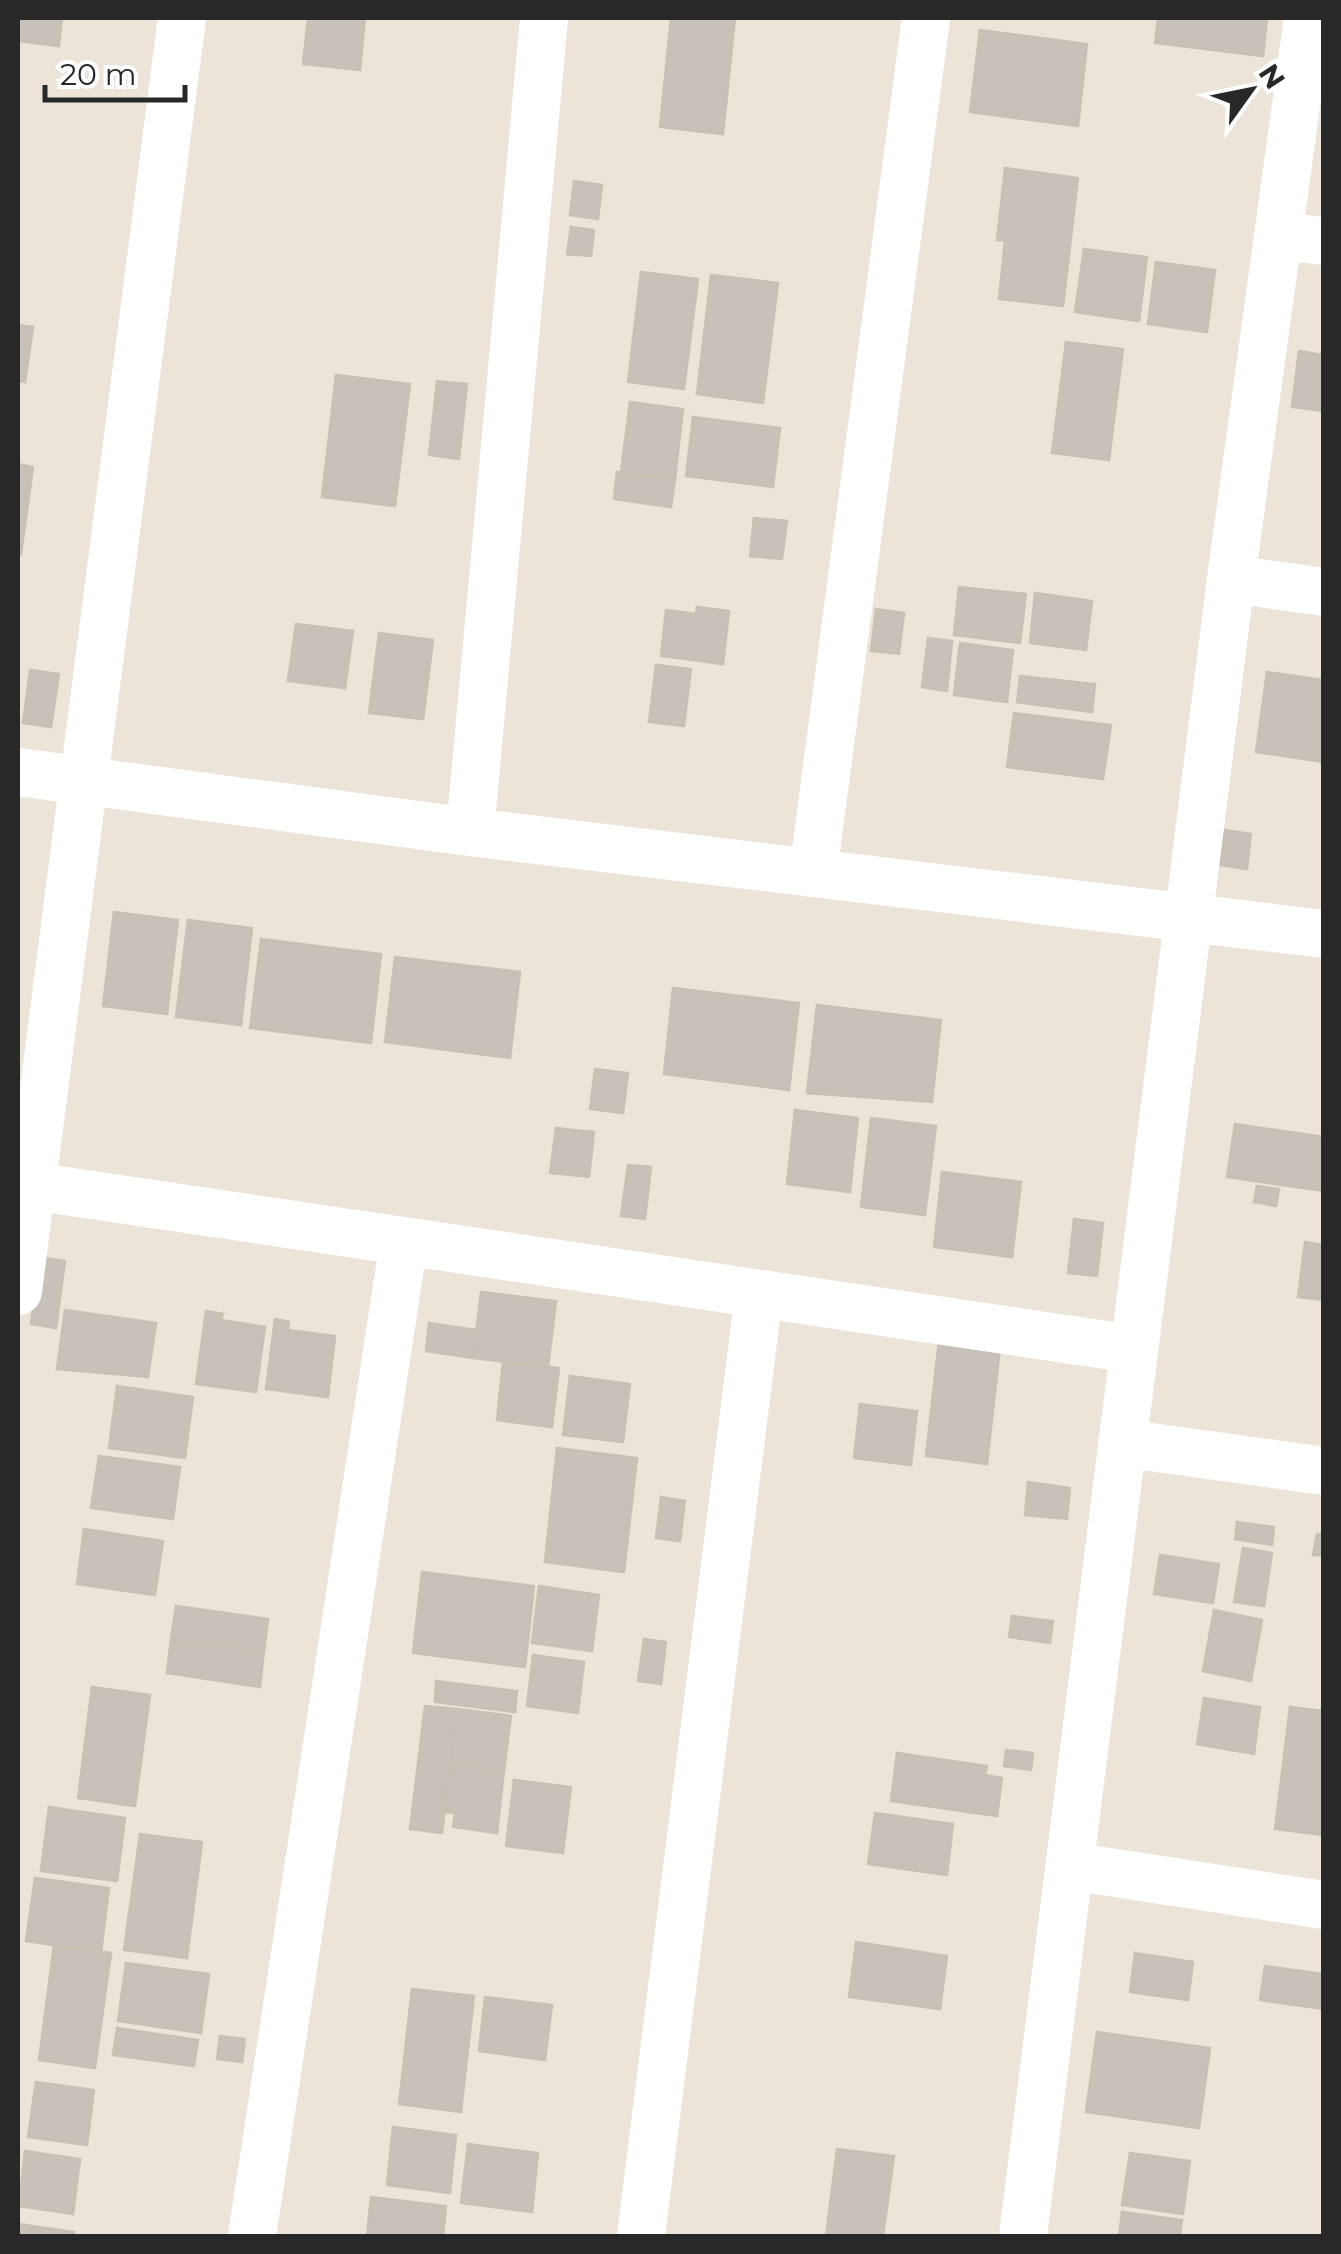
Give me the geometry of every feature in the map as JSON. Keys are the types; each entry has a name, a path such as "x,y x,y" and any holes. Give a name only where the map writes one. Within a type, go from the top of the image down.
{"street":[{"path":"18,1292 24,1185 86,783 182,18"},
{"path":"470,832 544,18"},
{"path":"812,873 926,18"},
{"path":"1023,2236 1231,579 1301,238 1308,18"},
{"path":"1231,579 1324,592"},
{"path":"18,772 470,832 1324,934"},
{"path":"24,1185 1133,1348"},
{"path":"252,2236 404,1241"},
{"path":"641,2236 759,1294"},
{"path":"1122,1443 1324,1471"},
{"path":"1070,1866 1324,1905"}],"building":[{"path":"18,18 62,18 59,46 18,41"},
{"path":"308,18 365,18 360,70 303,64"},
{"path":"671,18 735,18 723,134 660,127"},
{"path":"1158,18 1267,18 1263,56 1155,43"},
{"path":"980,30 1087,44 1078,126 970,112"},
{"path":"1005,168 1078,178 1063,306 999,299 1005,240 997,240"},
{"path":"574,181 602,185 598,219 570,215"},
{"path":"571,227 594,230 591,256 567,254"},
{"path":"1084,249 1147,257 1139,321 1075,312"},
{"path":"1156,262 1215,270 1207,332 1148,324"},
{"path":"641,272 698,279 684,389 628,382"},
{"path":"711,275 778,283 763,403 697,394"},
{"path":"18,325 33,327 25,382 18,381"},
{"path":"1066,342 1123,349 1109,460 1052,453"},
{"path":"1299,351 1324,355 1324,411 1292,407"},
{"path":"336,375 410,384 395,506 322,497"},
{"path":"437,381 467,384 459,459 429,455"},
{"path":"630,402 683,409 675,479 621,472"},
{"path":"693,417 780,428 773,487 686,476"},
{"path":"18,464 33,467 21,554 18,553"},
{"path":"617,472 675,479 671,507 614,499"},
{"path":"754,518 787,521 782,559 750,556"},
{"path":"959,587 1026,594 1020,643 954,635"},
{"path":"1035,593 1092,601 1086,650 1030,643"},
{"path":"697,607 729,611 723,664 661,656 666,610 696,614"},
{"path":"876,609 904,613 899,654 871,651"},
{"path":"296,624 353,631 345,688 288,681"},
{"path":"379,633 433,640 423,719 369,713"},
{"path":"928,638 952,641 947,691 922,687"},
{"path":"960,643 1013,650 1007,702 954,695"},
{"path":"656,665 691,669 684,726 649,722"},
{"path":"30,670 59,674 51,727 23,723"},
{"path":"1267,672 1324,680 1324,762 1256,752"},
{"path":"1020,676 1095,684 1092,712 1017,702"},
{"path":"1014,713 1111,725 1103,779 1007,767"},
{"path":"1225,830 1251,834 1247,869 1220,865"},
{"path":"114,912 178,920 167,1014 103,1006"},
{"path":"188,920 252,928 241,1025 176,1017"},
{"path":"261,939 381,954 371,1043 250,1028"},
{"path":"395,957 520,972 510,1058 385,1042"},
{"path":"673,988 799,1003 789,1090 664,1074"},
{"path":"817,1005 941,1020 932,1102 807,1093"},
{"path":"595,1069 628,1073 623,1113 590,1109"},
{"path":"795,1110 858,1118 850,1192 787,1184"},
{"path":"871,1118 936,1126 925,1215 861,1207"},
{"path":"1235,1124 1324,1137 1324,1191 1227,1177"},
{"path":"556,1128 594,1132 589,1177 550,1173"},
{"path":"628,1165 651,1167 645,1219 621,1216"},
{"path":"942,1172 1021,1182 1012,1257 934,1247"},
{"path":"1257,1186 1279,1189 1276,1206 1254,1202"},
{"path":"1074,1219 1103,1223 1097,1276 1068,1273"},
{"path":"1305,1242 1324,1245 1324,1300 1298,1297"},
{"path":"39,1257 65,1261 56,1328 31,1324"},
{"path":"481,1292 556,1301 548,1367 473,1358"},
{"path":"65,1310 156,1323 148,1377 57,1369"},
{"path":"206,1311 223,1314 221,1320 265,1327 256,1392 196,1384"},
{"path":"275,1319 289,1322 288,1330 335,1336 328,1397 266,1389"},
{"path":"429,1323 476,1330 473,1358 426,1351"},
{"path":"939,1340 1000,1348 987,1464 926,1456"},
{"path":"503,1361 559,1368 552,1427 497,1420"},
{"path":"570,1376 630,1384 623,1442 563,1435"},
{"path":"117,1386 193,1397 185,1458 109,1448"},
{"path":"860,1404 917,1411 911,1465 854,1458"},
{"path":"557,1448 637,1458 624,1572 545,1562"},
{"path":"99,1456 180,1467 173,1519 91,1508"},
{"path":"1028,1482 1070,1488 1067,1519 1025,1515"},
{"path":"661,1497 685,1501 680,1541 656,1538"},
{"path":"1237,1522 1274,1527 1272,1545 1235,1539"},
{"path":"84,1529 163,1541 155,1595 77,1584"},
{"path":"1317,1534 1324,1535 1324,1556 1313,1555"},
{"path":"1243,1548 1272,1553 1264,1606 1234,1602"},
{"path":"1160,1555 1219,1564 1213,1603 1154,1594"},
{"path":"422,1572 534,1586 525,1667 413,1653"},
{"path":"539,1586 599,1595 592,1651 532,1643"},
{"path":"176,1606 268,1619 264,1652 171,1639"},
{"path":"1214,1610 1262,1620 1251,1681 1203,1671"},
{"path":"1012,1616 1053,1621 1050,1643 1009,1637"},
{"path":"171,1639 264,1651 260,1687 167,1673"},
{"path":"644,1639 666,1642 661,1684 638,1681"},
{"path":"533,1655 584,1662 578,1713 527,1706"},
{"path":"436,1681 517,1691 515,1712 435,1702"},
{"path":"92,1687 150,1695 135,1806 78,1798"},
{"path":"1204,1698 1260,1707 1254,1754 1197,1744"},
{"path":"425,1706 457,1709 442,1833 410,1829"},
{"path":"1290,1707 1324,1711 1324,1835 1275,1829"},
{"path":"457,1709 511,1716 504,1771 450,1765"},
{"path":"1006,1750 1033,1753 1031,1770 1004,1766"},
{"path":"897,1753 987,1766 985,1775 1002,1778 997,1816 891,1801"},
{"path":"450,1765 504,1771 497,1833 453,1827 455,1813 444,1812"},
{"path":"514,1780 571,1787 563,1853 506,1846"},
{"path":"49,1807 125,1818 117,1881 41,1871"},
{"path":"875,1813 953,1824 947,1875 868,1864"},
{"path":"140,1834 202,1842 187,1958 124,1950"},
{"path":"35,1878 109,1888 101,1952 26,1941"},
{"path":"856,1942 947,1956 940,2009 849,1997"},
{"path":"54,1945 111,1953 95,2068 39,2060"},
{"path":"1135,1953 1193,1962 1188,2000 1130,1992"},
{"path":"126,1963 209,1974 201,2033 118,2021"},
{"path":"1265,1966 1324,1974 1324,2009 1260,2000"},
{"path":"412,1989 474,1996 461,2112 399,2104"},
{"path":"485,1997 552,2005 545,2060 479,2051"},
{"path":"117,2028 198,2040 194,2066 113,2055"},
{"path":"1097,2032 1210,2048 1199,2128 1086,2112"},
{"path":"220,2036 245,2039 242,2062 217,2059"},
{"path":"36,2082 94,2090 87,2145 28,2137"},
{"path":"393,2127 456,2135 450,2193 387,2185"},
{"path":"468,2144 538,2153 532,2212 461,2203"},
{"path":"837,2149 894,2156 883,2236 826,2236"},
{"path":"25,2151 80,2159 73,2214 19,2206"},
{"path":"1130,2153 1190,2161 1183,2214 1122,2205"},
{"path":"371,2197 446,2206 443,2236 367,2236"},
{"path":"1122,2212 1182,2220 1180,2236 1119,2236"},
{"path":"18,2224 74,2232 73,2236 18,2236"}]}
